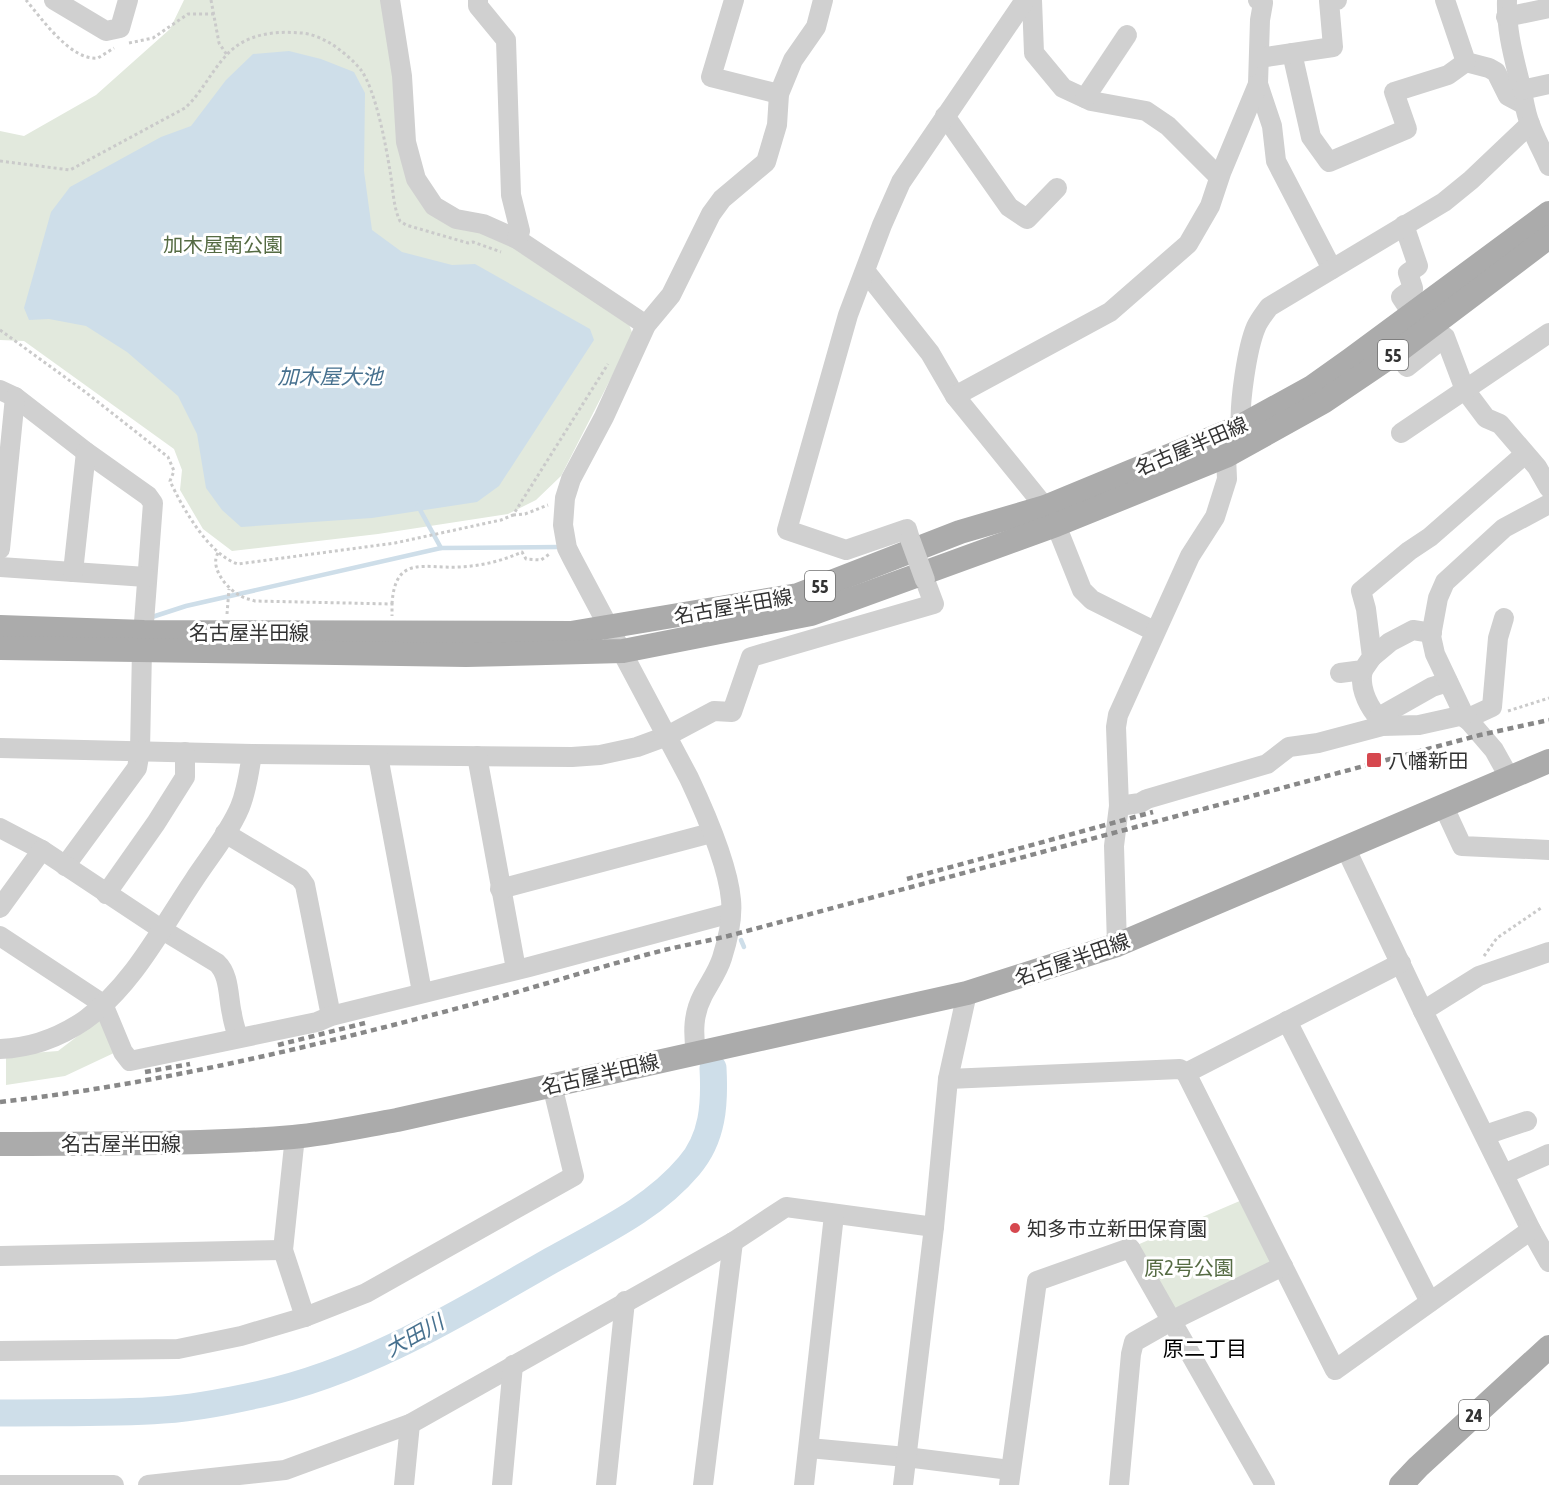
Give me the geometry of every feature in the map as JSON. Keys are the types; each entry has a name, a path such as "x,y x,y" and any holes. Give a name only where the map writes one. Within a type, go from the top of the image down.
{"main road":[{"name":"名古屋半田線","path":"0,627 143,640 466,655 623,651 811,614 1050,516 1241,426 1312,387 1549,213"},
{"name":"名古屋半田線","path":"0,648 143,640 571,633 798,595 960,532 1050,516 1226,456 1323,402 1397,352 1549,237"},
{"name":"名古屋半田線","path":"0,1144 178,1143 295,1136 397,1120 968,993 1117,945 1549,761"},
{"name":"24","path":"1401,1485 1549,1347"}],"street":[{"path":"54,0 106,31 120,28 128,0"},
{"path":"390,0 402,76 406,142 416,179 434,206 456,219 483,224 511,246 646,325"},
{"path":"478,0 478,6 506,40 511,195 520,231 511,246"},
{"path":"734,0 711,77 779,94"},
{"path":"696,1053 693,1030 696,1014 702,996 722,960 730,927 728,882 702,805 567,548 563,513 571,479 604,417 646,325 671,295 711,214 722,199 765,162 777,125 779,94 793,60 816,27 823,0"},
{"path":"0,748 378,756 572,758 600,755 637,747 667,736 714,711 732,712 751,657 934,604 906,529 846,550 787,530 848,315 901,182 1025,0"},
{"path":"1032,0 1035,53 1063,87 1091,101 1146,111 1168,126 1219,177"},
{"path":"955,396 1110,312 1188,244 1210,206 1219,177 1258,84 1260,20 1263,3 1258,0"},
{"path":"1259,58 1333,47 1329,1 1337,0"},
{"path":"1445,0 1466,62"},
{"path":"1549,8 1507,9 1512,54 1530,124 1549,166"},
{"path":"1085,98 1127,35"},
{"path":"1292,53 1311,137 1329,162 1407,129 1394,92 1448,75 1466,62"},
{"path":"1466,62 1496,72 1508,96 1523,97 1549,84"},
{"path":"1258,84 1272,126 1276,161 1332,269"},
{"path":"945,116 1009,207 1027,219 1057,188"},
{"path":"1241,426 1240,411 1252,339 1257,325 1269,307 1444,202 1471,180 1530,124"},
{"path":"1404,225 1418,266 1408,273 1413,288 1401,297 1413,315"},
{"path":"866,272 930,353 955,396 1050,516 1082,590 1092,600 1154,631"},
{"path":"1401,434 1549,333"},
{"path":"1397,352 1407,367 1445,337 1465,390 1486,418 1500,424 1537,467 1549,488"},
{"path":"8,393 148,496 153,503 146,577 140,751 137,768 65,866"},
{"path":"0,549 8,393"},
{"path":"73,572 86,452"},
{"path":"1504,618 1498,638 1492,707 1465,717 1419,725 1382,722 1369,705 1361,679 1367,663 1366,609 1361,591 1408,551 1430,537 1525,454"},
{"path":"1117,945 1114,846 1119,806 1116,727 1118,715 1154,631 1190,556 1215,517 1227,479 1226,456"},
{"path":"1509,777 1494,750 1465,717 1435,654 1431,636 1438,598 1445,582 1504,528 1549,504"},
{"path":"0,567 146,577"},
{"path":"1340,673 1367,663 1390,642 1413,630 1432,633"},
{"path":"1119,806 1140,803 1267,764 1289,747 1318,743 1382,722 1432,687 1448,682"},
{"path":"106,894 185,777 185,752"},
{"path":"0,1049 20,1048 66,1032 103,1004 140,963 240,808 247,785 252,754"},
{"path":"378,756 422,992"},
{"path":"477,756 516,969"},
{"path":"1443,805 1462,846 1549,850"},
{"path":"0,828 42,850 106,894 217,963 226,977 238,1038"},
{"path":"225,833 300,878 305,885 331,1016"},
{"path":"500,889 711,833"},
{"path":"1345,847 1423,1011 1549,1262"},
{"path":"1,904 42,850"},
{"path":"0,936 103,1004 123,1052 130,1060 317,1022 331,1016 422,992 529,967 731,913"},
{"path":"1423,1011 1479,976 1549,952"},
{"path":"1186,1073 1401,963"},
{"path":"903,1485 934,1227 948,1079 968,993"},
{"path":"1287,1022 1430,1302"},
{"path":"948,1079 1180,1069 1186,1073 1335,1370 1531,1230"},
{"path":"0,1351 178,1349 241,1336 305,1317 366,1293 574,1176 552,1085"},
{"path":"1485,1136 1527,1121"},
{"path":"295,1136 283,1250 305,1317"},
{"path":"1504,1174 1549,1154"},
{"path":"148,1485 284,1478 410,1424 733,1242 786,1207 934,1227"},
{"path":"804,1485 834,1215"},
{"path":"703,1485 733,1242"},
{"path":"809,1448 906,1457 1010,1478 1036,1281 1130,1248 1257,1481"},
{"path":"0,1256 283,1250"},
{"path":"1119,1485 1134,1342 1171,1321 1283,1266"},
{"path":"606,1485 625,1301"},
{"path":"502,1485 513,1365"},
{"path":"404,1485 410,1424"},
{"path":"0,1485 114,1485"}],"path":[{"path":"211,0 219,44 227,55"},
{"path":"0,161 70,170 185,108 195,99 227,55 239,45 258,36 285,32 305,33 325,40 340,50 362,71 371,93 387,156 400,221 406,225 468,243 511,246"},
{"path":"0,330 168,456 174,471 170,481 175,492 205,538 218,553 238,564 396,543 501,520 553,505"},
{"path":"513,515 612,358"},
{"path":"392,619 393,589 399,578 416,565 459,567 500,562 522,552 526,559 541,560 556,550"},
{"path":"218,553 216,567 229,589 242,597 255,601 392,604"},
{"path":"227,619 229,589"},
{"path":"369,603 369,611"},
{"path":"1502,713 1549,698"},
{"path":"1479,976 1483,958 1497,938 1541,908"}],"green space":[{"name":"加木屋大池","path":"184,0 383,0 408,179 627,319 633,335 561,476 536,500 508,514 378,534 232,551 203,529 180,490 182,470 174,449 24,341 0,340 0,131 24,136 96,95 170,29"},
{"path":"104,1016 116,1052 65,1076 6,1085 6,1055 58,1051"},
{"name":"原2号公園","path":"1249,1197 1283,1266 1171,1321 1130,1248"}],"water":[{"name":"加木屋大池","path":"289,51 321,59 354,72 365,93 364,171 372,230 402,252 452,265 475,264 590,329 594,340 499,486 477,502 372,518 241,527 222,510 206,488 197,434 178,396 127,352 86,326 49,319 29,320 24,308 51,212 70,187 161,137 191,126 226,80 253,54"}],"waterway":[{"path":"418,506 441,548"},
{"path":"149,618 186,606 441,548 559,547"},
{"path":"741,940 744,947"},
{"name":"大田川","path":"712,1062 713,1068"},
{"name":"大田川","path":"0,1413 143,1411 212,1404 300,1384 338,1371 411,1338 625,1219 675,1181 697,1155 708,1132 713,1107 713,1068"}],"railway":[{"path":"0,1102 178,1074 354,1035 492,999 649,954 728,936 1480,735 1549,720"},
{"path":"907,879 1153,812"},
{"path":"278,1045 365,1023"},
{"path":"145,1072 190,1064"}],"place":[{"name":"八幡新田","path":"1374,760"},
{"name":"知多市立新田保育園","path":"1015,1228"}],"district":[{"name":"原二丁目","path":"1205,1348"}],"park label":[{"name":"加木屋南公園","path":"223,244"}]}
